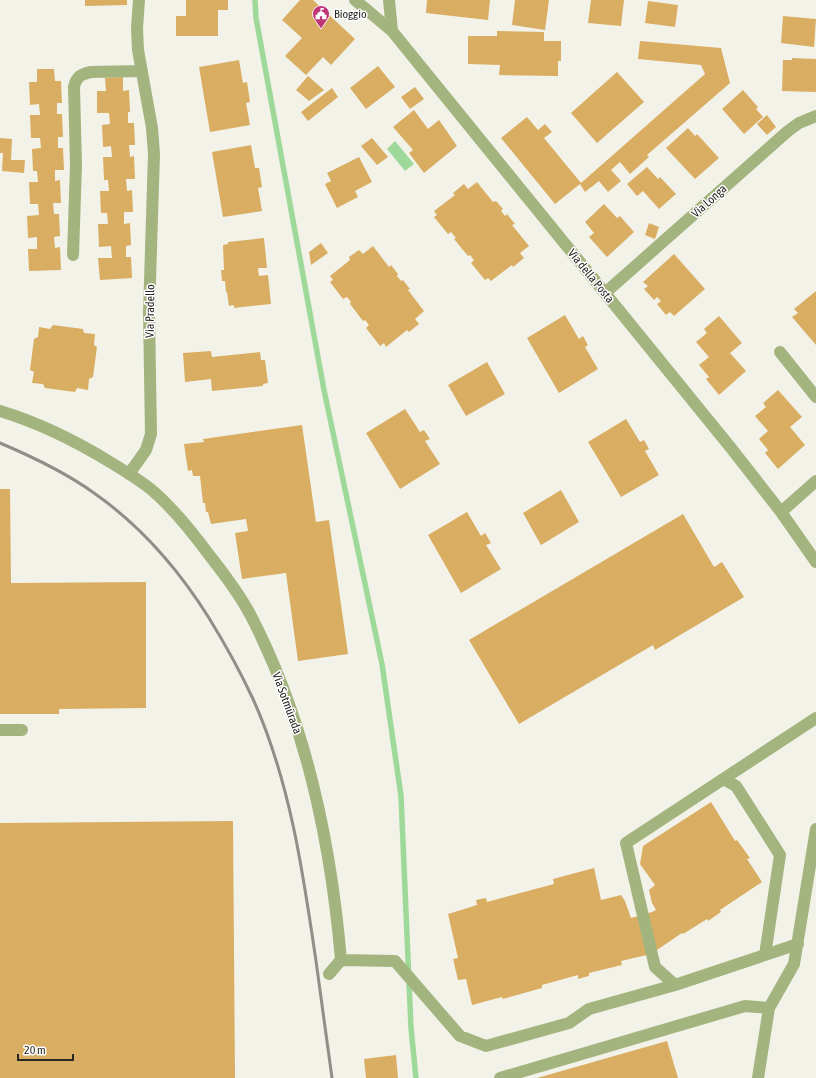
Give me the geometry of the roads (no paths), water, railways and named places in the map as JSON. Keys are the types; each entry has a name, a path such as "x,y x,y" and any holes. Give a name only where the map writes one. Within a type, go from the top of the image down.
{"street":[{"name":"Via Pradello","path":"129,474 146,450 151,434 149,313 154,154 152,128 138,50 137,28 139,0"},
{"name":"Via della Posta","path":"355,0 392,31 731,448 781,512 816,562"},
{"path":"389,0 392,31"},
{"path":"73,255 76,165 74,87 76,80 84,74 91,72 142,71"},
{"name":"Via Longa","path":"606,293 788,131 816,116"},
{"path":"780,352 816,397"},
{"path":"0,411 49,428 88,448 129,474"},
{"name":"Via Sotmürada","path":"129,474 152,490 169,506 196,536 251,616 279,677 300,738 320,813 337,915 341,960"},
{"path":"781,512 816,481"},
{"path":"675,984 655,967 626,843 816,718"},
{"path":"0,730 22,730"},
{"path":"723,779 736,786 780,855 765,955"},
{"path":"758,1078 769,1008 794,964 816,829"},
{"path":"329,974 341,960 395,961 460,1036 486,1046 569,1023 589,1009 675,984 798,944"},
{"path":"500,1078 745,1006 769,1008"}],"waterway":[{"path":"255,0 256,18 324,390 382,664 401,796 411,1028 416,1078"}],"railway":[{"path":"0,443 72,478 111,506 143,534 185,583 215,628 238,668 266,730 277,762 294,827 311,928 332,1078"}],"place":[{"name":"Bioggio","path":"321,29"}]}
